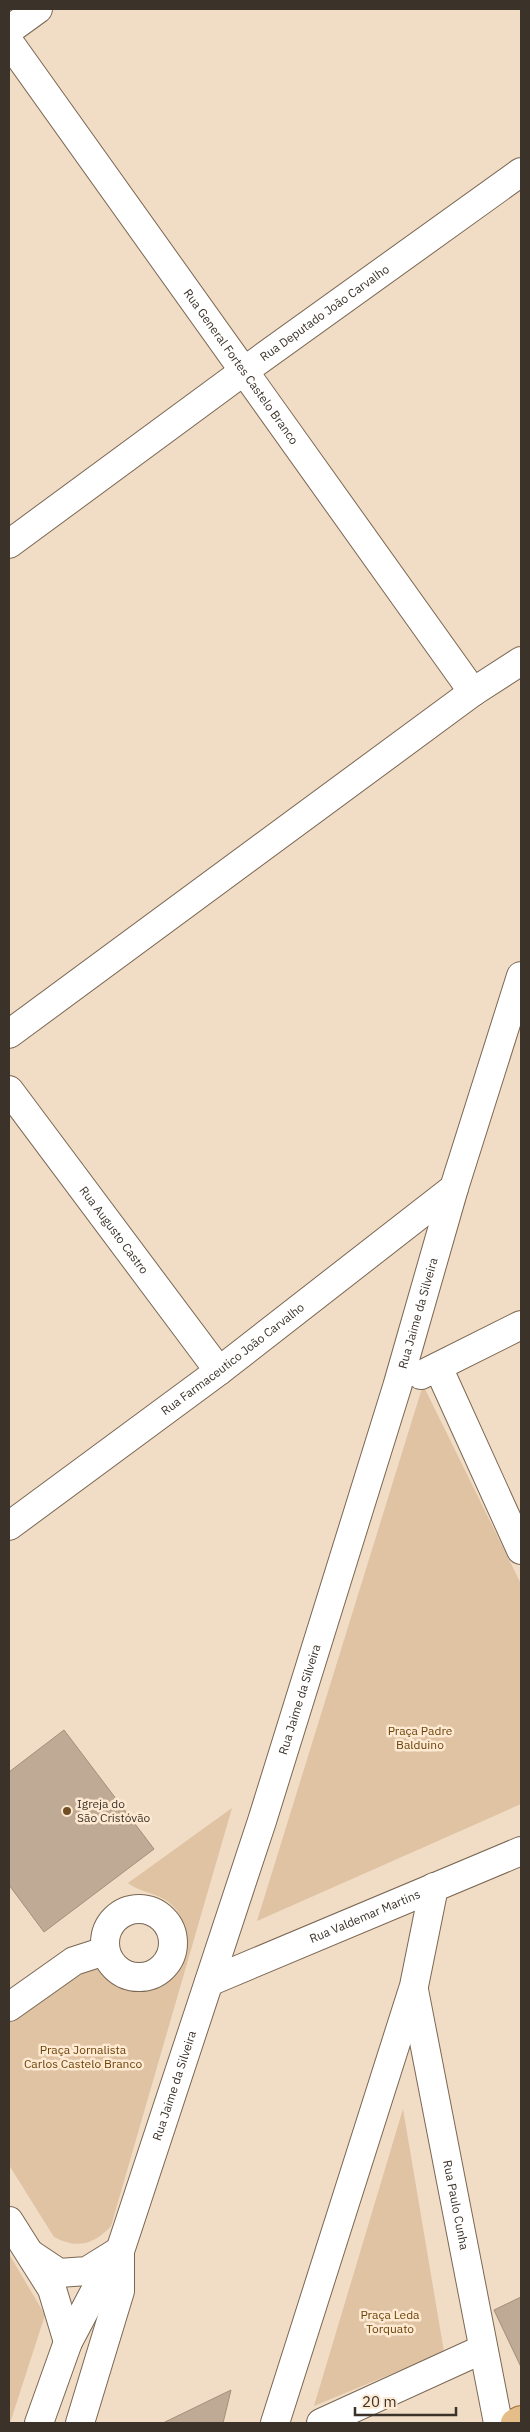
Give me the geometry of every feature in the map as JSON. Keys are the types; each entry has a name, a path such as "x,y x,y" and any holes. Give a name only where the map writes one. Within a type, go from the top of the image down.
{"main road":[{"path":"515,2423 521,2420"}],"street":[{"path":"9,30 38,9"},
{"name":"Rua General Fortes Castelo Branco","path":"9,42 472,692"},
{"name":"Rua Deputado João Carvalho","path":"9,544 244,371 521,172"},
{"path":"9,1034 472,692 521,661"},
{"name":"Rua Jaime da Silveira","path":"80,2423 120,2291 120,2251 209,1982 397,1387 454,1188 521,976"},
{"name":"Rua Augusto Castro","path":"9,1090 219,1371"},
{"name":"Rua Farmaceutico João Carvalho","path":"9,1526 219,1371 454,1188"},
{"path":"397,1387 521,1325"},
{"path":"438,1367 521,1550"},
{"name":"Rua Valdemar Martins","path":"209,1982 521,1851"},
{"path":"275,2423 414,1986 434,1887"},
{"path":"9,2007 74,1961 105,1951"},
{"name":"Rua Paulo Cunha","path":"414,1986 498,2423"},
{"path":"9,2220 52,2289 68,2342"},
{"path":"28,2252 60,2273 87,2271 120,2251"},
{"path":"38,2423 68,2342 95,2290 120,2251"},
{"path":"321,2423 483,2349"}],"green space":[{"name":"Praça Padre Balduino","path":"423,1385 521,1584 521,1804 257,1921"},
{"name":"Praça Jornalista Carlos Castelo Branco","path":"232,1808 111,2226 91,2241 77,2244 62,2241 54,2237 9,2165 9,2020 81,1966 94,1967 120,1983 132,1987 154,1984 175,1968 185,1944 182,1918 174,1907 163,1898 133,1887 128,1883"},
{"name":"Praça Leda Torquato","path":"403,2109 444,2352 314,2406"},
{"path":"9,2254 45,2315 10,2423 9,2423"}],"building":[{"name":"Igreja do São Cristóvão","path":"64,1730 154,1849 44,1932 9,1885 9,1772"},
{"path":"521,2297 521,2367 494,2310"},
{"path":"231,2390 223,2423 163,2423"}],"place":[{"name":"Igreja do São Cristóvão","path":"67,1811"}]}
